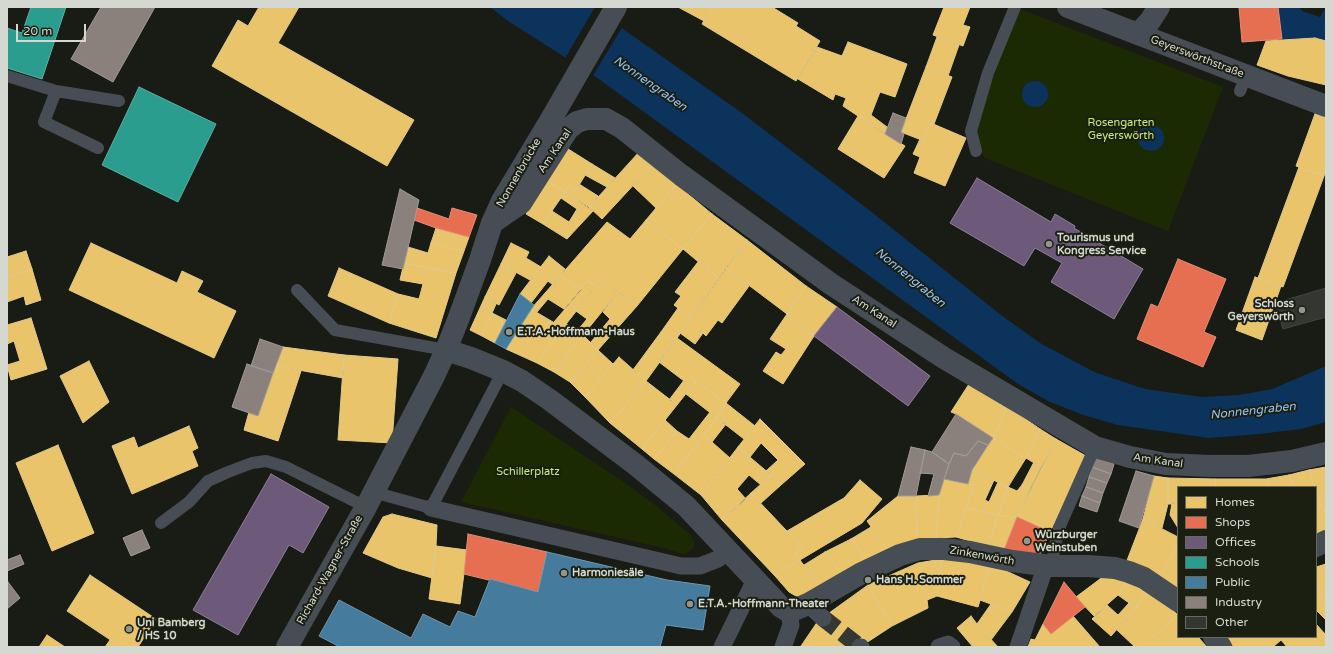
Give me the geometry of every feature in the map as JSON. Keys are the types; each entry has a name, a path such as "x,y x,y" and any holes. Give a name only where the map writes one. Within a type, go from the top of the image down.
{"street":[{"name":"Nonnenbrücke","path":"446,350 480,260 492,223 508,188 566,95 616,7"},
{"name":"Geyerswörthstraße","path":"1070,7 1138,34 1243,83 1326,106"},
{"path":"1138,34 1150,21 1159,7"},
{"name":"Am Kanal","path":"492,223 521,202 568,129 577,122 588,118 606,120 622,128 681,175 831,284 944,358 1095,447 1130,457 1166,464 1210,466 1255,465 1292,461 1326,452"},
{"path":"369,499 428,388 446,350 504,371 550,400 686,506 781,607 803,611"},
{"name":"Richard-Wagner-Straße","path":"287,647 369,499"},
{"path":"431,508 681,566 700,566 718,559 729,550"},
{"path":"1317,546 1326,541"},
{"name":"Zinkenwörth","path":"803,611 860,574 900,555 920,549 944,549 970,552 1012,561 1048,566 1115,568 1144,578 1177,600"},
{"path":"1018,647 1048,566"},
{"path":"722,647 752,586"},
{"path":"784,647 791,625 803,611"},
{"path":"939,647 948,644 952,647"}],"lane":[{"path":"976,152 971,131 988,73 1015,7"},
{"path":"7,76 56,91 119,101"},
{"path":"56,91 44,122 98,148"},
{"path":"297,290 335,330 446,350"},
{"path":"161,522 189,502 208,481 252,463 266,462 286,467 369,499 431,508 504,371"},
{"path":"1048,566 1059,528 1095,447"}],"green space":[{"name":"Rosengarten Geyerswörth","path":"1020,9 1223,87 1168,231 985,158 980,150 977,132 978,115"},
{"name":"Schillerplatz","path":"511,407 624,482 655,505 691,535 694,542 692,549 683,554 664,548 461,502"}],"water":[{"name":"Nonnengraben","path":"490,7 592,7 742,113 869,210 1001,315 1040,343 1094,372 1145,389 1202,397 1239,395 1272,389 1326,366 1326,422 1301,429 1209,438 1118,425 1083,415 1048,401 1018,384 596,77 508,21"},
{"path":"1278,7 1299,7 1302,11 1320,17 1326,7 1326,41 1315,38 1282,39"},
{"path":"1035,81 1044,85 1048,94 1044,103 1035,107 1026,103 1022,94 1026,85"},
{"path":"1151,125 1160,129 1164,138 1160,147 1151,151 1142,147 1138,138 1142,129"}],"pier":[{"path":"595,7 623,26 592,77 564,60"}],"building: Homes":[{"path":"259,7 299,7 278,43 414,120 387,166 212,66 238,20 248,26"},
{"path":"678,7 712,7 704,21"},
{"path":"712,7 772,7 798,23 796,26 820,41 796,81 702,24"},
{"path":"944,7 970,7 963,25 970,27 963,46 933,35"},
{"path":"937,37 959,45 948,76 926,67"},
{"path":"1315,38 1326,41 1326,85 1288,76 1257,65 1266,41"},
{"path":"848,42 907,64 895,97 880,92 871,115 887,127 885,134 843,106 846,98 835,94 833,100 798,79 817,47 842,56"},
{"path":"926,67 952,77 934,124 931,123 924,141 901,132"},
{"path":"1316,111 1326,115 1326,171 1324,176 1296,166"},
{"path":"858,116 905,146 884,178 838,149"},
{"path":"931,123 966,138 945,186 914,173 920,157 913,154 920,139 924,141"},
{"path":"565,147 592,164 576,190 569,185 565,192 545,180"},
{"path":"640,151 653,164 602,219 589,207"},
{"path":"592,164 615,178 607,187 585,175"},
{"path":"653,164 676,184 656,208 633,186"},
{"path":"1299,167 1324,176 1283,287 1258,278"},
{"path":"545,180 565,192 543,224 526,214"},
{"path":"579,184 598,196 589,207 565,192 569,185 576,190"},
{"path":"676,184 712,214 683,249 646,220"},
{"path":"565,192 593,211 567,239 543,224 552,211 569,222 577,209 561,198"},
{"path":"712,214 747,240 719,279 683,249"},
{"path":"646,220 683,249 637,306 600,280 596,286 589,281 581,289 560,276 607,222 630,239"},
{"path":"436,228 469,237 464,251 431,243"},
{"path":"747,240 806,286 787,314 726,268"},
{"path":"91,243 177,283 182,271 203,281 197,292 236,311 214,358 69,290"},
{"path":"431,243 464,251 456,273 404,263 408,247 428,253"},
{"path":"511,243 529,252 526,258 541,267 530,280 501,264"},
{"path":"26,251 32,269 7,277 7,257"},
{"path":"549,256 565,269 553,285 548,281 531,303 520,294"},
{"path":"698,262 719,279 691,318 674,305 681,296 675,292"},
{"path":"404,263 456,273 436,338 389,323 398,294 419,299 423,284 400,280"},
{"path":"501,264 516,273 499,305 485,297"},
{"path":"339,268 398,294 389,323 328,296"},
{"path":"726,268 749,286 722,323 718,320 706,336 703,333 695,344 680,333"},
{"path":"32,269 41,300 26,305 24,296 7,302 7,277"},
{"path":"560,276 581,289 564,309 548,299 537,312 531,309"},
{"path":"1255,277 1281,286 1262,340 1236,330"},
{"path":"600,280 618,292 583,335 577,331 587,319 576,311"},
{"path":"589,281 596,286 563,328 554,322"},
{"path":"806,286 837,307 814,336 787,314"},
{"path":"618,292 637,306 598,350 591,342 610,319 603,312"},
{"path":"485,297 496,304 482,336 470,330"},
{"path":"678,308 691,318 675,341 661,332"},
{"path":"531,309 563,328 537,363 506,349"},
{"path":"492,313 506,320 495,343 482,336"},
{"path":"787,314 814,336 783,384 763,371 776,352 781,355 786,349 770,339"},
{"path":"31,318 47,369 11,380 7,365 20,361 14,341 7,344 7,325"},
{"path":"566,324 583,335 554,372 537,363"},
{"path":"661,332 675,341 646,381 633,370"},
{"path":"583,335 598,350 570,382 554,372"},
{"path":"677,338 740,384 726,403 688,375 684,381 659,362"},
{"path":"283,347 344,355 343,378 276,366"},
{"path":"598,350 613,364 585,397 570,382"},
{"path":"344,355 398,359 392,443 338,440"},
{"path":"619,357 646,381 610,423 585,397"},
{"path":"89,361 109,402 83,423 60,376"},
{"path":"276,366 301,371 278,441 244,430 249,412 258,416"},
{"path":"688,375 696,381 677,405 669,400"},
{"path":"646,381 677,405 642,449 610,423"},
{"path":"696,381 726,403 717,418 686,394"},
{"path":"969,384 1007,406 993,438 951,412"},
{"path":"726,403 755,426 744,439 717,418"},
{"path":"1007,406 1040,429 1026,458 993,438"},
{"path":"710,412 717,418 674,474 654,459 677,431 689,439"},
{"path":"717,418 726,424 712,442 704,435"},
{"path":"760,419 805,464 781,485 766,471 778,460 761,443 750,457 738,447"},
{"path":"665,420 677,431 654,459 642,449"},
{"path":"189,426 198,448 192,451 198,466 132,494 112,446 134,437 138,448"},
{"path":"1040,429 1056,439 1041,467 1026,458"},
{"path":"704,435 730,458 701,495 674,474"},
{"path":"993,438 1026,458 1008,487 972,470"},
{"path":"1056,439 1086,456 1050,532 1017,517"},
{"path":"58,445 94,533 52,551 16,463"},
{"path":"738,447 771,475 761,485 749,475 737,489 746,499 722,520 701,495"},
{"path":"1034,462 1041,467 1030,489 1022,485"},
{"path":"1326,467 1326,513 1317,493 1317,486 1315,486 1309,470"},
{"path":"972,470 994,480 985,500 989,502 998,482 1008,487 998,515 966,508 974,485 968,484"},
{"path":"1309,470 1315,486 1294,486 1289,475"},
{"path":"771,475 781,485 761,503 751,493"},
{"path":"1289,475 1294,486 1269,486 1266,479"},
{"path":"1154,476 1168,478 1168,504 1162,528 1143,519"},
{"path":"1168,478 1215,479 1216,486 1177,486 1177,504 1168,504"},
{"path":"944,479 974,485 956,537 936,538 939,495"},
{"path":"1215,479 1266,479 1269,486 1216,486"},
{"path":"860,480 882,499 862,523 800,560 795,554 802,547 787,531 844,498"},
{"path":"1022,485 1030,489 1017,517 998,515 1008,487 1017,491"},
{"path":"751,493 802,547 795,554 800,560 775,576 722,520"},
{"path":"1317,493 1321,504 1317,506"},
{"path":"939,495 936,538 917,539 916,496"},
{"path":"898,496 916,496 917,539 889,552 867,521"},
{"path":"1172,503 1177,504 1177,526 1170,515"},
{"path":"1321,504 1326,513 1326,531 1317,535 1317,506"},
{"path":"966,508 998,515 988,546 956,537"},
{"path":"392,514 437,525 432,578 398,568 363,553 383,517"},
{"path":"998,515 1017,517 1004,550 988,546"},
{"path":"1143,519 1177,536 1177,546 1158,580 1126,563"},
{"path":"871,527 889,552 869,564 851,539"},
{"path":"851,539 869,564 845,577 825,552"},
{"path":"436,546 467,550 460,604 429,599"},
{"path":"1177,546 1177,594 1158,580"},
{"path":"825,552 845,577 822,590 804,565"},
{"path":"942,559 991,564 978,607 937,596"},
{"path":"942,559 937,596 927,600 928,608 892,626 868,585 918,563"},
{"path":"800,560 822,590 805,597 796,596 789,592 775,576"},
{"path":"991,564 1030,582 1012,612 980,600"},
{"path":"1326,564 1326,602 1324,603 1317,583 1317,567"},
{"path":"1108,573 1129,580 1118,595 1094,616 1076,597"},
{"path":"90,575 156,619 138,647 121,647 67,611"},
{"path":"1129,580 1149,589 1136,608 1118,595"},
{"path":"1317,583 1321,595 1317,597"},
{"path":"868,585 892,626 860,647 841,647 818,621"},
{"path":"1149,589 1177,614 1177,616 1141,647 1135,647 1117,630 1136,608"},
{"path":"1321,595 1326,605 1326,620 1317,611 1317,597"},
{"path":"1129,603 1136,608 1111,636 1092,619 1107,605 1118,615"},
{"path":"991,604 1012,612 991,640 977,624"},
{"path":"971,616 998,647 973,647 957,628"},
{"path":"1073,616 1100,647 1028,647 1031,639 1035,640 1043,624 1051,634"},
{"path":"1177,616 1177,638 1199,638 1207,647 1141,647"},
{"path":"818,621 841,647 801,646"},
{"path":"1317,625 1326,635 1326,647 1310,647 1302,638 1317,638"},
{"path":"47,635 65,647 39,647"},
{"path":"1227,638 1302,638 1310,647 1287,647 1281,640 1273,647 1234,647"},
{"path":"110,640 121,647 105,647"}],"building: Shops":[{"path":"1239,7 1278,7 1282,39 1242,42"},
{"path":"417,208 449,219 452,208 477,215 469,237 414,220"},
{"path":"1178,259 1226,279 1204,332 1216,337 1203,367 1137,339 1151,304 1158,307"},
{"name":"Würzburger Weinstuben","path":"1017,517 1050,532 1039,557 1004,550"},
{"path":"468,534 547,552 538,592 464,574"},
{"path":"1064,582 1085,607 1051,634 1043,624"}],"building: Offices":[{"path":"977,178 1051,222 1055,214 1075,226 1074,228 1143,269 1114,319 1051,282 1062,263 1035,248 1024,266 950,223"},
{"path":"837,307 930,376 908,406 814,336"},
{"path":"271,474 329,507 303,553 289,545 238,635 193,610"}],"building: Schools":[{"path":"31,7 66,7 42,79 7,68 7,28 22,33"},
{"path":"139,87 216,124 178,202 102,165"}],"building: Public":[{"name":"E.T.A.-Hoffmann-Haus","path":"520,294 534,305 506,349 495,343"},
{"path":"547,552 667,580 710,586 703,630 666,625 660,647 340,647 319,636 339,600 411,638 423,614 450,627 458,611 475,617 490,579 538,592"}],"building: Industry":[{"path":"101,7 155,7 113,82 71,59"},
{"path":"893,113 906,118 901,132 904,134 901,144 885,134"},
{"path":"400,189 419,200 403,269 382,265"},
{"path":"260,339 283,347 273,373 251,366"},
{"path":"247,364 273,373 258,416 232,407"},
{"path":"956,414 993,438 988,445 978,441 966,456 954,453 949,464 932,452"},
{"path":"978,441 988,445 972,470 968,484 944,479 954,453 966,456"},
{"path":"911,447 925,450 916,496 898,496"},
{"path":"925,450 932,452 949,464 939,495 928,496 934,474 920,473"},
{"path":"1096,458 1114,464 1111,474 1092,467"},
{"path":"1092,467 1111,474 1107,483 1089,477"},
{"path":"1136,471 1154,476 1139,528 1119,521"},
{"path":"1089,477 1107,483 1103,493 1086,487"},
{"path":"1086,487 1103,493 1100,503 1082,496"},
{"path":"1082,496 1100,503 1097,512 1079,506"},
{"path":"142,530 150,548 131,556 123,538"},
{"path":"20,555 24,564 7,571 7,560"},
{"path":"8,582 20,598 7,609 7,583"}],"building: Other":[{"name":"Schloss Geyerswörth","path":"1326,288 1326,317 1283,329 1275,303"}],"tunnel":[{"path":"823,618 860,647"}],"place":[{"name":"Tourismus und Kongress Service","path":"1049,244"},
{"name":"Schloss Geyerswörth","path":"1302,310"},
{"name":"E.T.A.-Hoffmann-Haus","path":"509,332"},
{"name":"Würzburger Weinstuben","path":"1027,541"},
{"name":"Harmoniesäle","path":"564,573"},
{"name":"Hans H. Sommer","path":"868,580"},
{"name":"E.T.A.-Hoffmann-Theater","path":"690,604"},
{"name":"Uni Bamberg / HS 10","path":"129,629"}]}
